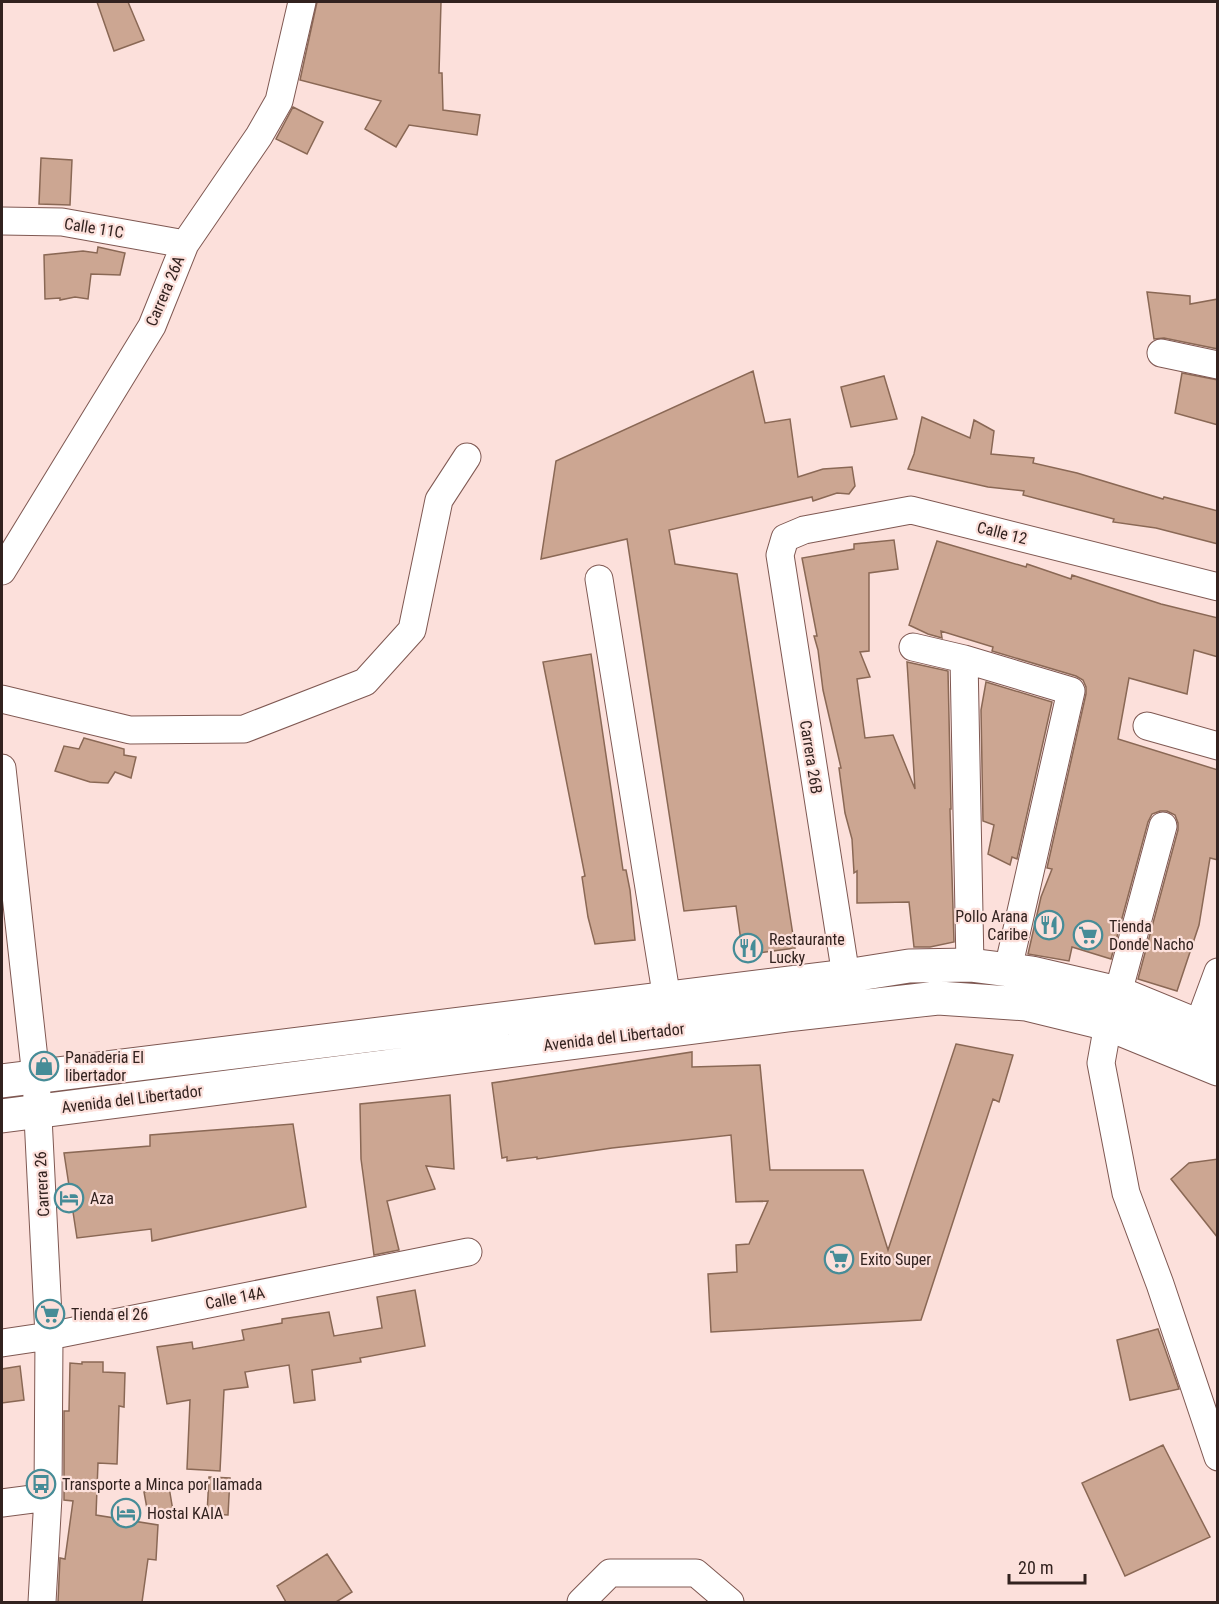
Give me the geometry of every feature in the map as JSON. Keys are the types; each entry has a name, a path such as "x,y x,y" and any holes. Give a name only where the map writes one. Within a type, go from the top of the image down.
{"main road":[{"name":"Avenida del Libertador","path":"2,1081 668,999 909,966 970,965 1032,972 1118,993 1208,1030"},
{"name":"Avenida del Libertador","path":"2,1116 788,1015 938,998 1026,1004 1108,1024 1218,1069"}],"street":[{"name":"Carrera 26A","path":"2,571 152,326 185,243 259,136 279,101 302,2"},
{"name":"Calle 11C","path":"2,221 62,222 185,243"},
{"path":"1161,353 1218,365"},
{"path":"2,699 130,730 244,729 365,682 412,630 439,501 467,457"},
{"name":"Calle 12","path":"785,538 804,530 911,510 1218,587"},
{"name":"Carrera 26B","path":"785,538 780,555 846,976"},
{"path":"599,579 668,999"},
{"path":"913,647 964,659 1071,691 1008,969"},
{"path":"964,659 970,965"},
{"path":"1147,726 1218,746"},
{"name":"Carrera 26","path":"2,768 36,1077 49,1336 48,1497 42,1602"},
{"path":"1118,993 1163,826"},
{"path":"1208,1030 1218,972"},
{"path":"1108,1024 1101,1063 1126,1193 1160,1284 1218,1457"},
{"name":"Calle 14A","path":"2,1343 49,1336 468,1252"},
{"path":"2,1503 48,1497"},
{"path":"581,1602 610,1574 696,1573 730,1602"}],"building":[{"path":"97,2 128,2 144,40 114,51"},
{"path":"317,2 441,2 439,73 442,73 443,110 480,115 477,135 409,125 396,147 365,129 381,101 300,80"},
{"path":"293,107 323,122 307,154 276,139"},
{"path":"41,158 72,160 70,205 39,204"},
{"path":"98,247 125,253 120,275 91,274 88,299 75,297 60,300 60,298 45,299 44,255 83,251 97,253"},
{"path":"1147,292 1190,296 1190,304 1218,299 1218,349 1164,338 1154,339"},
{"path":"753,371 765,423 790,419 798,477 823,469 852,467 855,486 849,494 837,493 813,501 812,497 669,530 675,564 737,574 795,948 743,955 736,906 684,911 627,539 541,559 556,461"},
{"path":"1182,373 1218,380 1218,425 1175,413"},
{"path":"884,376 897,419 851,427 841,387"},
{"path":"922,417 970,438 974,420 994,431 991,454 1034,458 1033,463 1077,473 1163,499 1164,497 1218,511 1218,544 1156,528 1113,522 1114,519 1023,495 1024,491 988,487 908,469 914,454"},
{"path":"894,540 898,569 869,573 869,651 860,652 870,677 857,679 865,738 893,735 915,789 907,662 948,671 954,942 930,947 914,947 909,902 857,903 857,871 854,873 852,839 845,813 839,768 841,768 823,690 814,636 817,636 802,558 854,549 854,544"},
{"path":"937,541 1026,567 1027,564 1071,579 1072,575 1161,604 1218,618 1218,657 1194,650 1187,694 1129,678 1118,739 1218,770 1218,860 1210,858 1199,925 1177,991 1138,979 1178,830 1175,815 1167,811 1152,814 1148,822 1111,959 1072,947 1069,961 1028,954 1041,897 1052,869 1047,868 1086,687 1083,680 1076,676 992,651 993,647 941,631 942,638 909,625"},
{"path":"591,654 623,870 626,870 630,890 635,940 595,944 582,877 585,876 543,662"},
{"path":"986,682 1052,702 1017,859 1012,857 1010,865 988,854 994,825 983,821 981,710"},
{"path":"84,738 124,749 124,755 136,757 131,778 115,772 108,783 90,782 55,771 64,746 79,749"},
{"path":"956,1044 1013,1055 999,1102 993,1099 921,1320 711,1332 708,1274 737,1272 736,1245 749,1244 768,1201 736,1202 731,1135 537,1159 537,1157 507,1161 507,1157 502,1158 492,1083 692,1052 692,1067 760,1065 770,1170 863,1170 888,1250"},
{"path":"450,1095 454,1169 426,1166 435,1189 387,1201 399,1250 374,1255 361,1159 360,1104"},
{"path":"293,1124 306,1207 152,1241 151,1229 77,1238 64,1153 150,1146 150,1135"},
{"path":"1218,1159 1218,1238 1171,1179 1189,1163"},
{"path":"415,1290 425,1346 360,1358 361,1362 312,1370 315,1400 294,1403 289,1365 245,1372 248,1387 224,1390 220,1471 187,1469 190,1400 167,1404 157,1347 192,1342 193,1349 244,1340 242,1330 282,1323 282,1319 329,1312 334,1336 382,1328 377,1297"},
{"path":"1158,1329 1179,1389 1130,1400 1117,1340"},
{"path":"82,1362 103,1362 103,1372 125,1373 124,1407 119,1406 117,1464 98,1463 96,1515 158,1525 156,1560 148,1559 142,1602 58,1602 60,1558 65,1559 73,1501 64,1500 64,1411 69,1411 70,1363 82,1364"},
{"path":"20,1366 24,1400 2,1403 2,1369"},
{"path":"1163,1445 1210,1537 1125,1576 1082,1483"},
{"path":"209,1477 230,1478 228,1515 207,1514"},
{"path":"169,1487 174,1517 148,1514 144,1492"},
{"path":"327,1554 352,1592 336,1602 286,1602 277,1586"}],"place":[{"name":"Pollo Arana Caribe","path":"1049,925"},
{"name":"Tienda Donde Nacho","path":"1088,935"},
{"name":"Restaurante Lucky","path":"748,948"},
{"name":"Panaderia El libertador","path":"44,1066"},
{"name":"Aza","path":"69,1198"},
{"name":"Exito Super","path":"839,1259"},
{"name":"Tienda el 26","path":"50,1314"},
{"name":"Transporte a Minca por llamada","path":"41,1484"},
{"name":"Hostal KAIA","path":"126,1513"}]}
